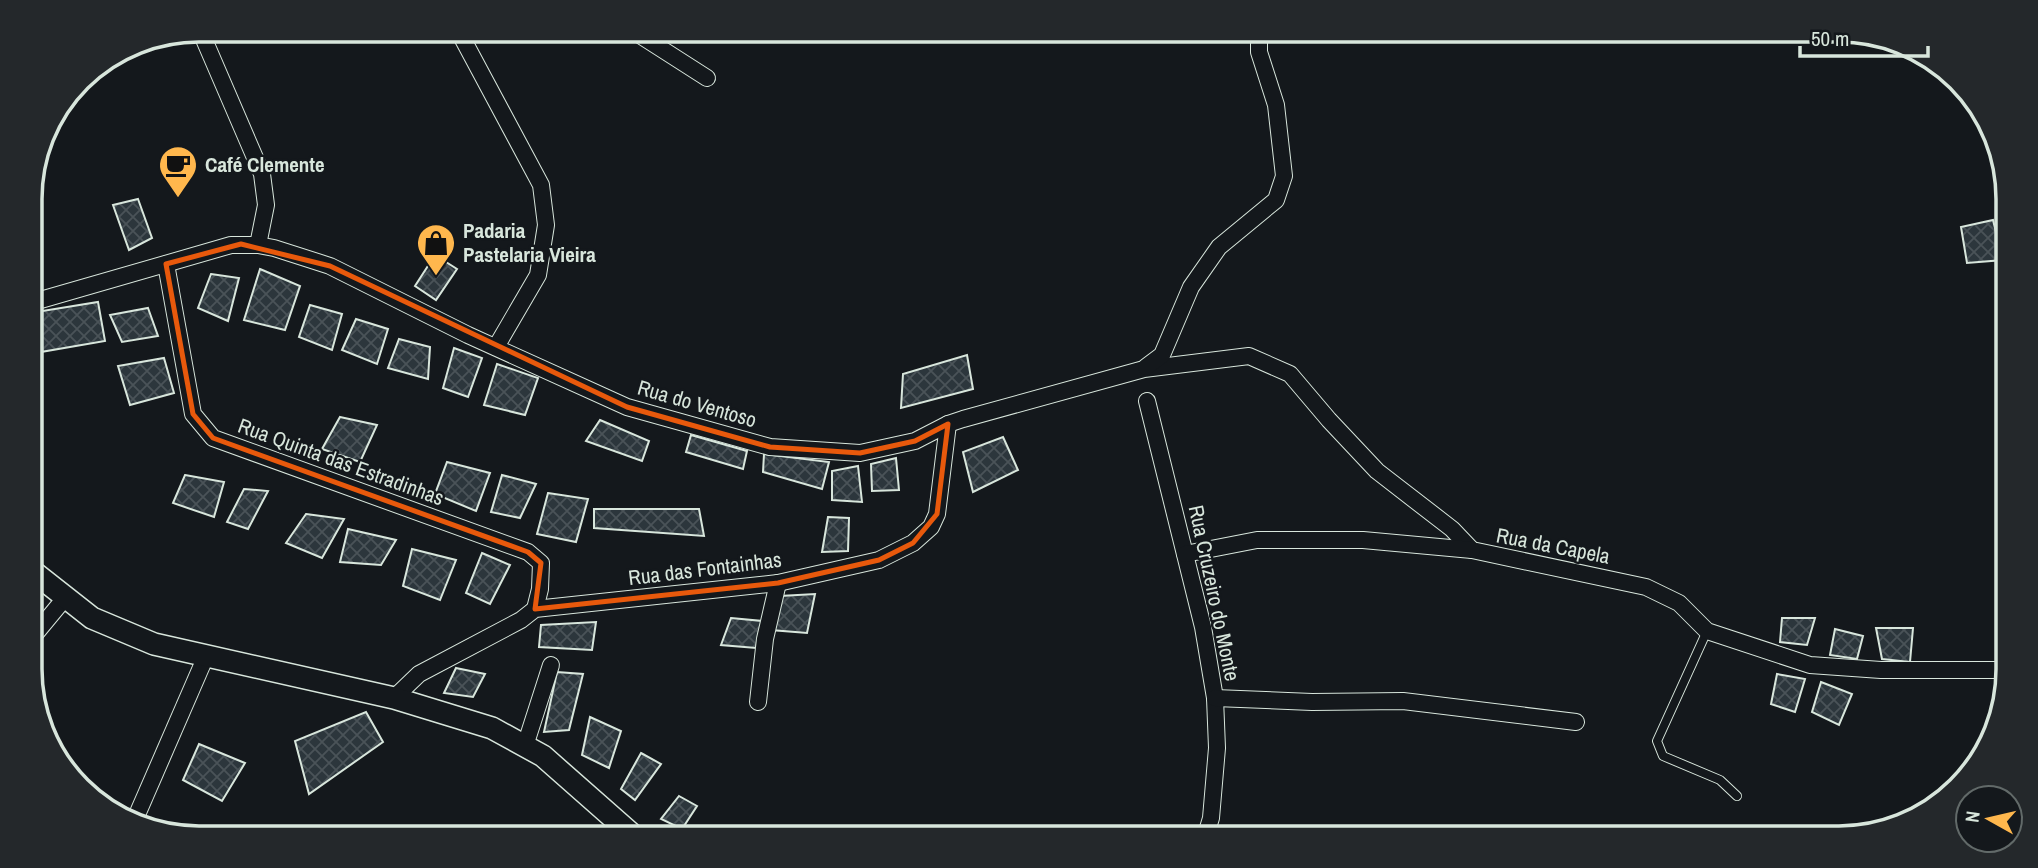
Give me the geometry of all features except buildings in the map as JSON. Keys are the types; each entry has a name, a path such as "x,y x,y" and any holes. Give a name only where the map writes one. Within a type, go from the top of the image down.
{"main road":[{"path":"42,579 92,618 154,644 394,698 492,728 543,756 622,826"}],"street":[{"path":"205,42 262,174 266,205 258,245"},
{"path":"464,42 541,185 546,225 538,275 496,347"},
{"path":"651,42 707,78"},
{"path":"1144,369 1161,355 1191,287 1219,247 1276,200 1284,176 1276,105 1259,52 1259,42"},
{"name":"Rua do Ventoso","path":"42,300 231,245 258,245 330,266 627,407 770,447 860,453 915,441 948,424 1144,369"},
{"name":"Rua Quinta das Estradinhas","path":"166,264 193,414 213,438 528,552 541,563 540,589 535,609"},
{"name":"Rua da Capela","path":"1144,369 1249,356 1290,374 1377,471 1452,529 1472,550 1646,587 1679,603 1707,631 1810,665 1881,670 1996,670"},
{"name":"Rua Cruzeiro do Monte","path":"1147,401 1203,627 1215,698 1217,748 1209,826"},
{"name":"Rua das Fontainhas","path":"394,698 419,674 521,620 535,609 778,583 879,560 913,543 931,527 937,514 948,424"},
{"path":"1185,554 1257,540 1363,540 1472,550"},
{"path":"758,702 765,639 778,583"},
{"path":"42,626 65,598"},
{"path":"137,813 205,656"},
{"path":"525,746 551,665"},
{"path":"1215,698 1312,702 1403,701 1576,722"}],"lane":[{"path":"1707,631 1657,741 1663,756 1720,780 1737,796"}],"highlighted area":[{"path":"241,244 330,266 627,407 770,447 860,453 915,441 948,424 937,514 913,543 879,560 778,583 535,609 541,563 528,552 213,438 193,414 166,264"}],"place":[{"name":"Café Clemente","path":"178,199"},
{"name":"Padaria Pastelaria Vieira","path":"436,277"}]}
